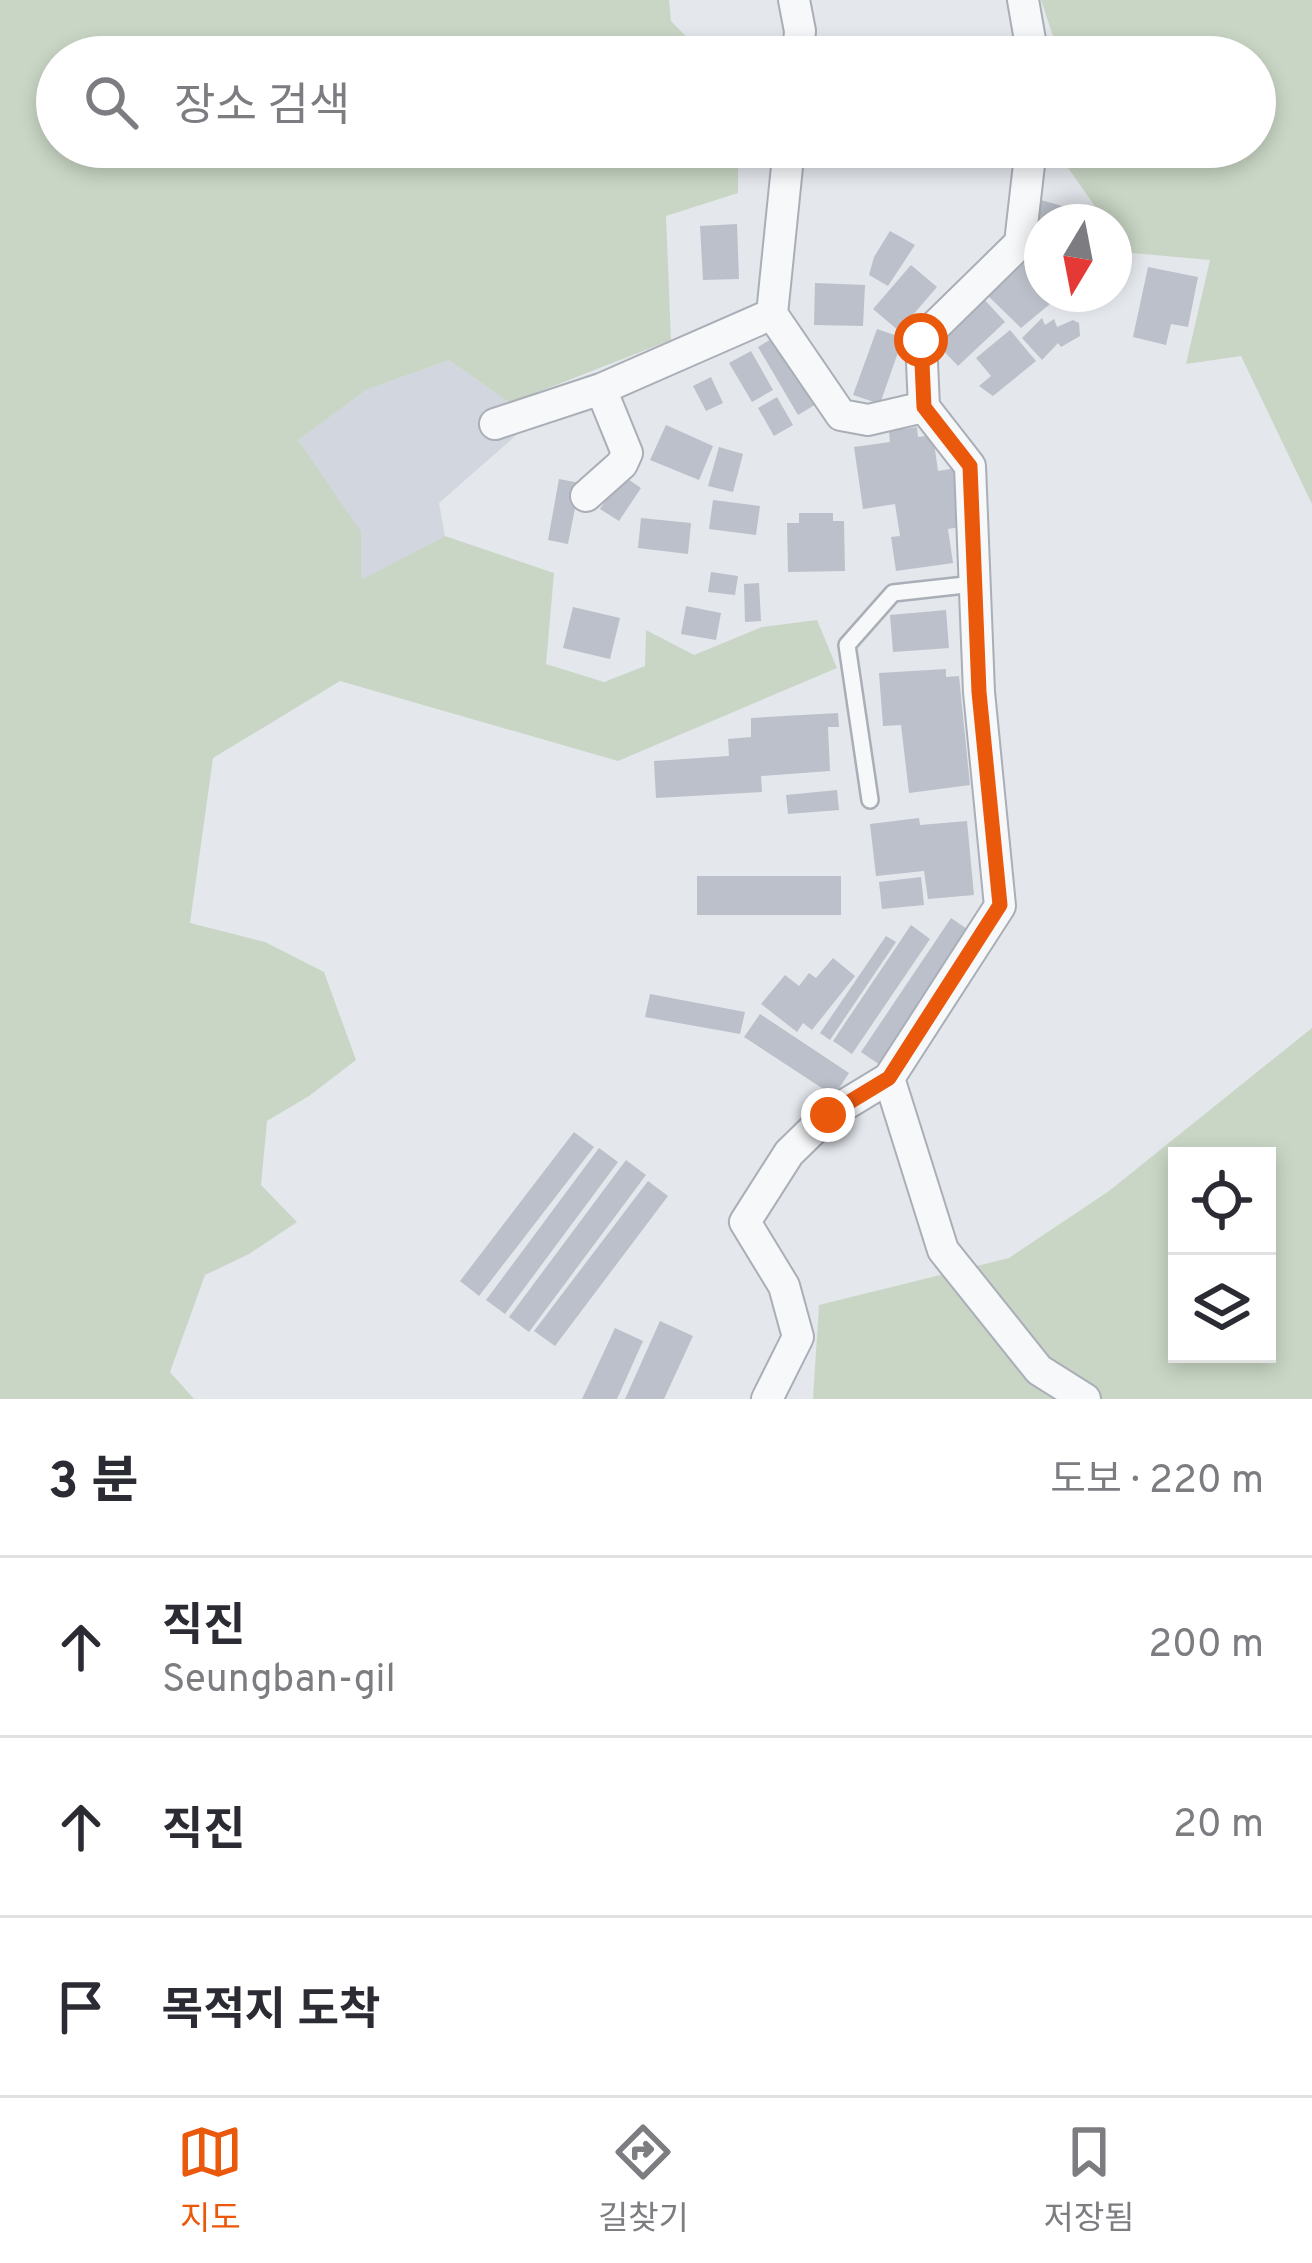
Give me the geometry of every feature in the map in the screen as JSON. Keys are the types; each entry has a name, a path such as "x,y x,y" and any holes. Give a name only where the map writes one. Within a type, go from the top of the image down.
{"street":[{"path":"794,0 798,36"},
{"path":"1023,0 1029,36"},
{"path":"787,168 772,314 841,415 868,420 924,407"},
{"path":"767,1399 799,1336 784,1286 746,1222 788,1153 828,1115 889,1078 1000,905 979,692 970,466 924,407 921,340 1020,243 1028,168"},
{"path":"495,424 601,389 772,314"},
{"path":"586,496 622,464 627,453 601,389"},
{"path":"889,1078 943,1250 1039,1370 1085,1399"}],"lane":[{"path":"870,800 847,645 893,593 974,584"}],"shaded area":[{"path":"449,360 510,403 521,431 439,503 445,536 360,581 298,439 366,390"}],"green space":[{"path":"0,0 669,0 671,21 686,36 36,36 36,168 738,168 738,193 666,216 671,340 510,403 449,360 366,390 298,440 361,532 361,580 445,536 554,573 546,664 604,682 645,666 646,630 694,655 762,627 817,620 837,668 618,761 340,681 213,758 190,923 265,942 324,972 356,1060 267,1121 261,1185 297,1222 249,1254 205,1275 170,1372 194,1399 0,1399"},
{"path":"1041,0 1312,0 1312,504 1241,356 1186,364 1210,260 1132,253 1132,204 1093,204 1068,168 1276,168 1276,36 1053,36"},
{"path":"1312,1028 1312,1399 813,1399 819,1305 1009,1258 1109,1191"}],"building":[{"path":"737,224 739,279 703,280 700,226"},
{"path":"890,231 915,245 888,286 869,275"},
{"path":"1024,254 1024,312 1040,312 1021,328 983,291"},
{"path":"911,265 937,287 899,331 873,309"},
{"path":"1148,267 1198,277 1188,327 1171,324 1166,345 1133,337"},
{"path":"815,283 865,285 863,326 814,325"},
{"path":"983,298 1005,322 958,366 936,343"},
{"path":"1042,318 1045,325 1054,319 1057,327 1073,320 1079,323 1080,336 1061,347 1058,343 1042,360 1022,338"},
{"path":"877,329 903,338 880,404 853,395"},
{"path":"1010,330 1036,361 993,396 979,386 991,376 976,358"},
{"path":"778,335 818,403 798,415 758,347"},
{"path":"751,351 773,390 752,402 729,363"},
{"path":"711,377 723,403 706,411 693,386"},
{"path":"777,397 793,425 774,436 758,408"},
{"path":"666,425 713,446 699,480 650,460"},
{"path":"917,427 918,437 933,435 938,471 957,468 966,526 948,529 953,563 896,571 891,537 900,536 895,504 863,509 854,447 890,442 889,431"},
{"path":"719,447 743,454 733,492 708,486"},
{"path":"622,475 641,488 619,521 600,509"},
{"path":"559,479 580,483 568,544 548,540"},
{"path":"713,500 760,506 756,535 709,529"},
{"path":"799,513 833,513 833,521 844,521 845,571 788,572 787,523 799,523"},
{"path":"641,518 691,523 688,554 638,548"},
{"path":"711,572 738,576 735,595 708,592"},
{"path":"759,583 761,621 745,622 744,584"},
{"path":"686,606 721,613 716,640 681,634"},
{"path":"573,607 620,618 610,659 563,648"},
{"path":"946,610 949,648 893,652 890,615"},
{"path":"946,669 946,677 959,676 970,785 909,793 901,725 883,726 879,673"},
{"path":"838,713 839,727 828,727 830,771 761,776 762,792 656,798 654,761 729,756 728,739 751,737 751,718"},
{"path":"837,790 839,810 788,814 786,795"},
{"path":"919,818 920,825 967,821 974,895 928,899 924,871 876,876 870,824"},
{"path":"697,876 841,876 841,915 697,915"},
{"path":"921,877 924,905 882,909 879,882"},
{"path":"951,918 970,931 880,1065 861,1052"},
{"path":"911,925 930,939 852,1054 833,1041"},
{"path":"886,936 896,942 830,1040 820,1033"},
{"path":"833,958 855,976 812,1030 803,1023 797,1032 761,1004 785,975 799,986 809,973 816,978"},
{"path":"650,994 745,1012 740,1034 645,1017"},
{"path":"760,1014 849,1073 834,1096 744,1037"},
{"path":"574,1132 594,1147 479,1296 460,1281"},
{"path":"599,1148 618,1162 505,1314 486,1300"},
{"path":"626,1160 646,1175 529,1332 509,1317"},
{"path":"648,1181 668,1196 555,1346 534,1331"},
{"path":"660,1321 693,1336 664,1399 625,1399"},
{"path":"615,1328 643,1341 617,1399 582,1399"}],"route":[{"path":"828,1115 889,1078 1000,905 979,692 970,466 924,407 921,340"}]}
